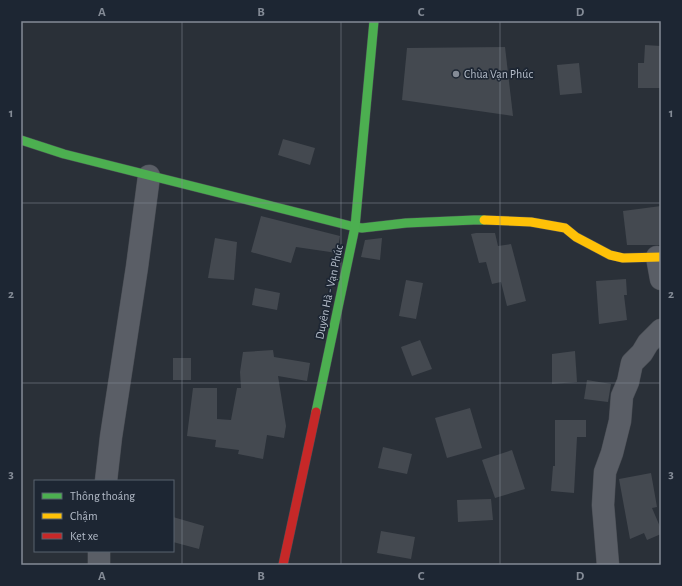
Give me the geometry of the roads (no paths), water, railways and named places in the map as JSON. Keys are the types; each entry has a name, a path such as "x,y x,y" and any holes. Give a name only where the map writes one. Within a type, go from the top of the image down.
{"street":[{"name":"Duyên Hà - Vạn Phúc","path":"284,565 355,227 374,21"},
{"path":"21,140 64,154 355,227 362,228 406,223 474,220 531,222 565,228 576,237 610,255 623,258 659,257 661,279"},
{"path":"106,480 149,176"},
{"path":"608,565 603,505 605,472 612,453 620,421 622,396 628,382 632,363 661,330"},
{"path":"99,552 99,565"}],"place":[{"name":"Chùa Vạn Phúc","path":"456,74"}]}
